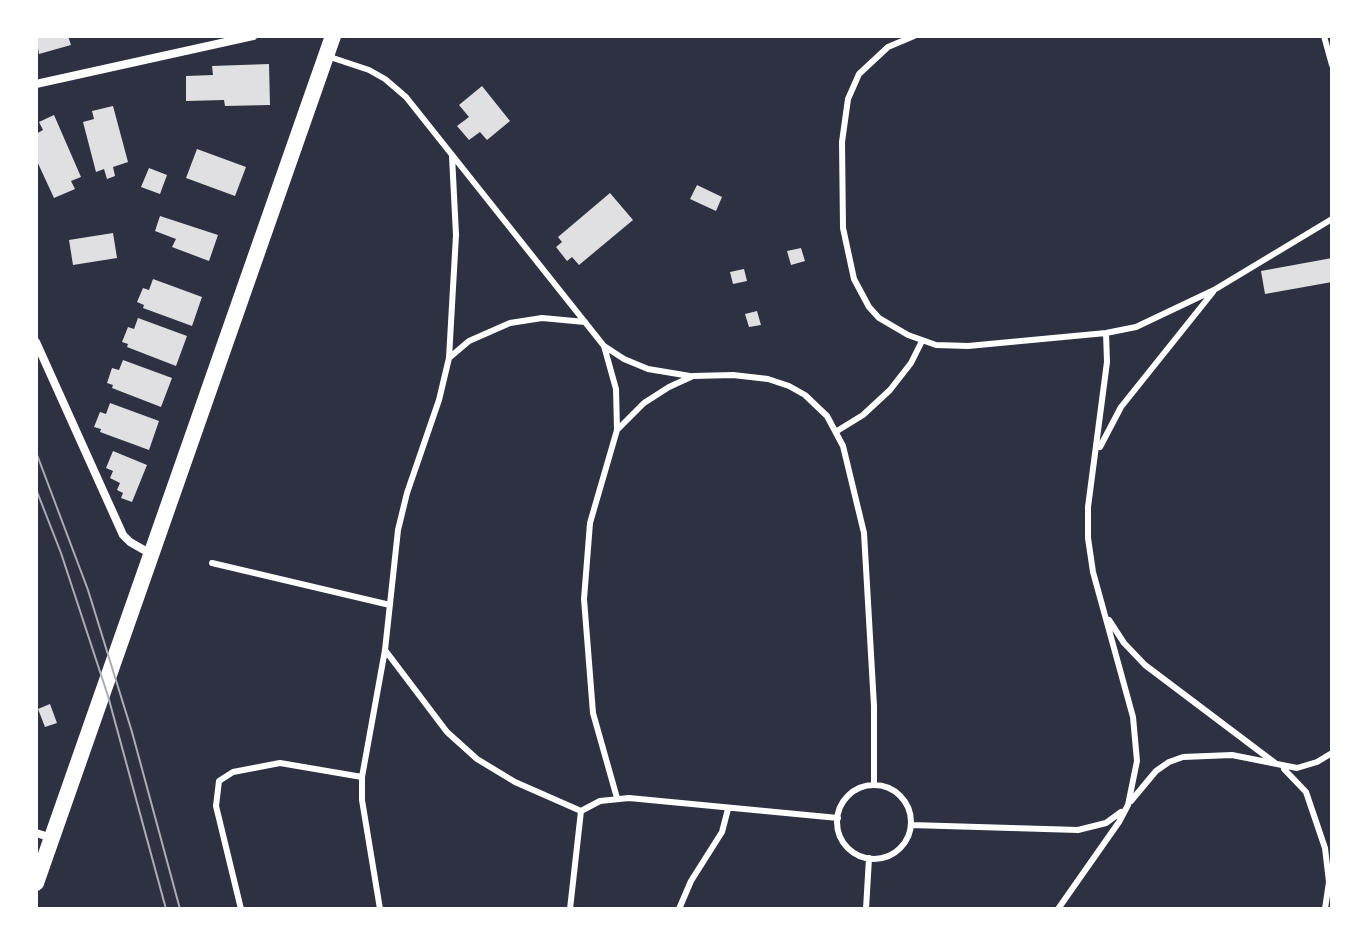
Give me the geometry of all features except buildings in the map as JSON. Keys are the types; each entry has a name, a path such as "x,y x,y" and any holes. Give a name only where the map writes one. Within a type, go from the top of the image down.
{"main road":[{"path":"36,883 44,836 88,735 333,36"}],"street":[{"path":"36,84 253,36"},
{"path":"36,342 123,535 151,554"}],"lane":[{"path":"914,36 876,55 853,86 842,128 842,210 849,263 869,307 886,322 922,341 936,345 968,346 1106,333 1150,321 1214,290 1332,219"},
{"path":"1324,36 1332,65"},
{"path":"326,56 369,70 395,86 604,346 648,369 693,376 752,376 789,386 818,405 837,431 852,475 867,553 874,785"},
{"path":"380,909 362,800 362,777 385,650 402,512 439,400 449,358 456,235 452,156"},
{"path":"1095,458 1121,407 1214,290"},
{"path":"449,358 480,335 510,323 542,318 585,322"},
{"path":"911,825 1078,830 1106,823 1128,805 1137,761 1136,731 1102,606 1090,555 1087,523 1107,362 1106,333"},
{"path":"837,431 863,415 890,390 911,363 922,341"},
{"path":"604,346 616,389 617,430 590,523 584,599 593,713 617,798"},
{"path":"617,430 634,411 657,394 693,376"},
{"path":"212,563 390,605"},
{"path":"1102,606 1116,632 1145,665 1299,783 1311,803 1325,848 1330,882 1325,909"},
{"path":"385,650 447,732 477,759 515,782 581,811"},
{"path":"1058,909 1110,838 1128,805 1156,771 1169,762 1183,757 1232,755 1297,768 1332,753"},
{"path":"241,909 216,806 219,781 233,772 280,763 362,777"},
{"path":"874,785 888,787 899,795 909,810 911,825 906,840 897,850 881,858 869,858 855,853 846,845 840,834 838,818 849,795 861,787 874,785"},
{"path":"581,811 600,801 617,798 838,818"},
{"path":"679,909 691,881 722,832 728,809"},
{"path":"570,909 581,811"},
{"path":"866,909 869,858"}],"tram line":[{"path":"36,452 88,590 132,732 180,909"},
{"path":"36,489 61,553 108,696 166,909"}]}
